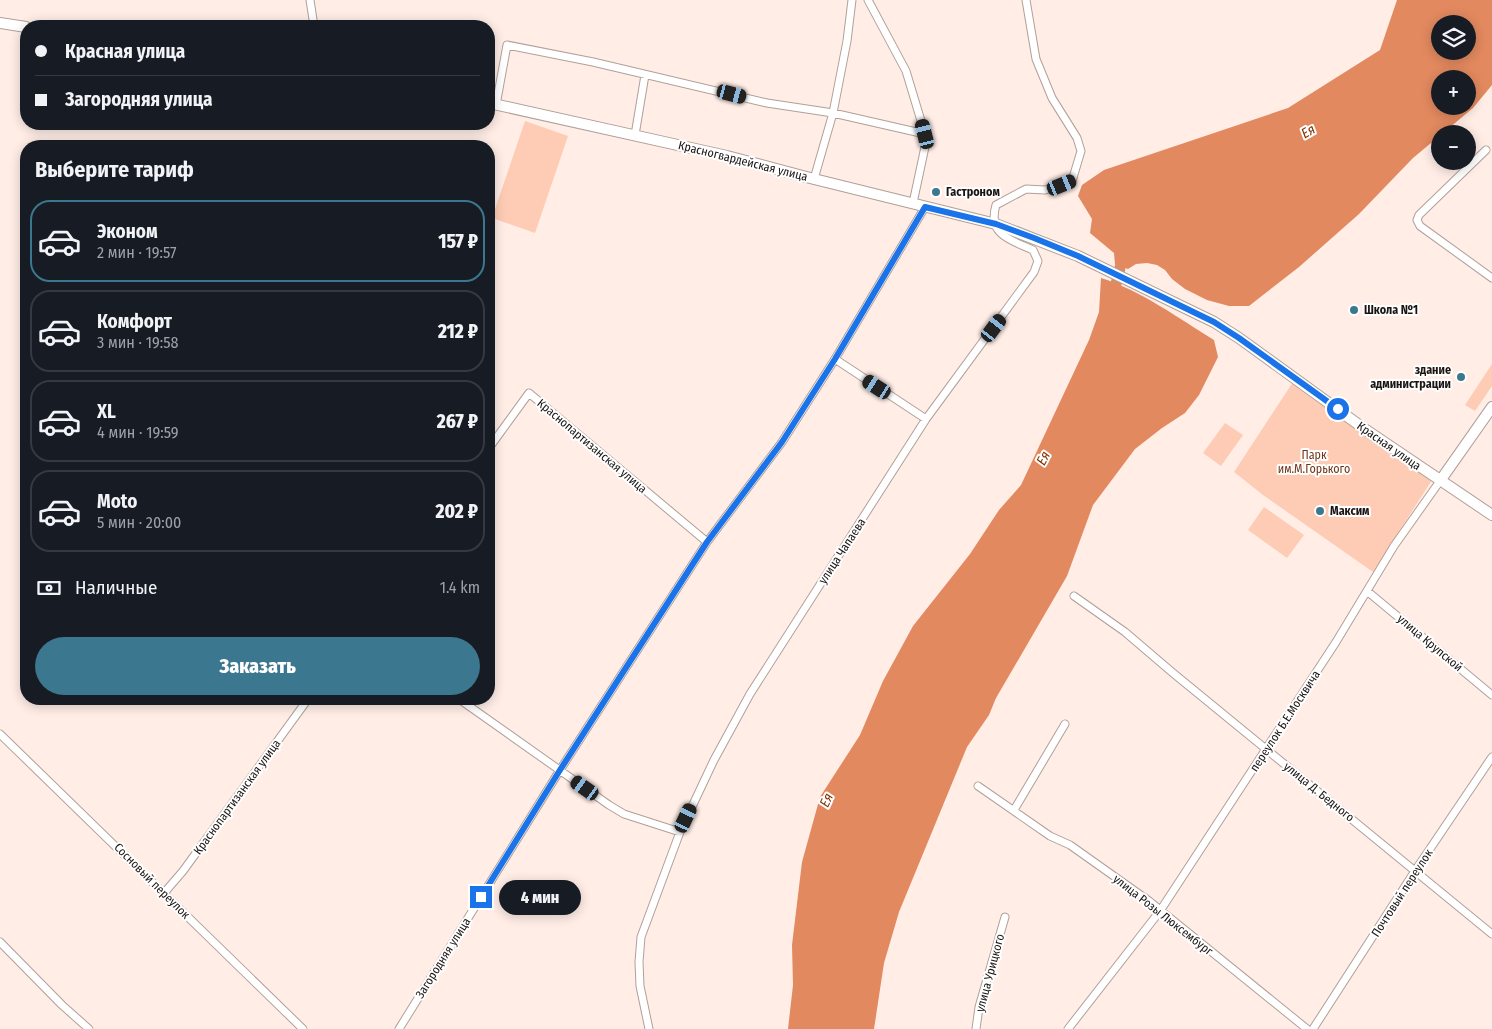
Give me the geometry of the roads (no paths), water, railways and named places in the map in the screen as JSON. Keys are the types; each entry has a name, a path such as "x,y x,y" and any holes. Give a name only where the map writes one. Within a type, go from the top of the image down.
{"street":[{"path":"310,0 313,20"},
{"path":"814,179 833,113 847,41 852,0"},
{"path":"868,0 906,70 925,134 913,203"},
{"path":"996,224 993,216 996,205 1026,189 1046,190 1072,181 1080,151 1077,138 1052,98 1036,59 1026,0"},
{"path":"0,23 20,26"},
{"path":"495,92 507,45 593,62 768,103 833,113 925,134"},
{"path":"635,135 646,75"},
{"name":"Красногвардейская улица","path":"495,105 727,156 996,224"},
{"path":"1486,150 1419,215 1417,220 1420,226 1492,278"},
{"name":"Загородняя улица","path":"399,1029 560,770 707,542 782,442 835,359 925,207"},
{"name":"Красная улица","path":"996,224 1078,256 1214,322 1440,481 1492,515"},
{"name":"улица Чапаева","path":"649,1029 640,986 641,937 680,832 714,760 750,694 926,419 1028,283 1034,272 1038,261 1033,250 1004,237 996,224"},
{"path":"835,359 926,419"},
{"name":"Краснопартизанская улица","path":"495,440 529,393 707,542"},
{"name":"переулок Б.Е.Москвича","path":"1068,1029 1160,911 1267,750 1394,546 1492,407"},
{"name":"улица Крупской","path":"1367,591 1492,694"},
{"name":"улица Д. Бедного","path":"1074,596 1125,632 1492,934"},
{"name":"Краснопартизанская улица","path":"164,893 304,705"},
{"path":"468,705 624,814 680,832"},
{"path":"1014,810 1065,724"},
{"name":"Сосновый переулок","path":"0,734 303,1029"},
{"name":"Почтовый переулок","path":"1313,1029 1492,757"},
{"name":"улица Розы Люксембург","path":"978,786 1050,836 1070,845 1148,901 1307,1029"},
{"name":"улица Урицкого","path":"976,1029 980,1007 1005,916"},
{"path":"0,942 62,1005 89,1029"}],"water":[{"path":"1397,0 1492,0 1492,85 1476,104 1476,70 1431,70 1431,115 1465,115 1453,125 1431,125 1431,143 1413,158 1359,214 1299,267 1249,306 1229,306 1207,300 1185,289 1157,265 1147,263 1136,264 1128,269 1115,264 1114,253 1090,233 1092,219 1078,196 1082,185 1104,170 1288,108 1380,50"},
{"path":"1101,278 1131,290 1214,340 1218,357 1199,395 1185,413 1135,449 1093,505 1067,576 996,698 989,715 967,747 899,912 884,963 874,1029 788,1029 793,985 792,945 802,862 820,797 860,735 883,681 913,626 970,554 999,510 1021,485 1089,340 1099,312"}],"waterway":[{"name":"Ея","path":"1113,296 1124,252"}],"place":[{"name":"Гастроном","path":"936,192"},
{"name":"Школа №1","path":"1354,310"},
{"name":"здание администрации","path":"1461,377"},
{"name":"Максим","path":"1320,511"}],"park label":[{"name":"Парк им.М.Горького","path":"1314,462"}]}
